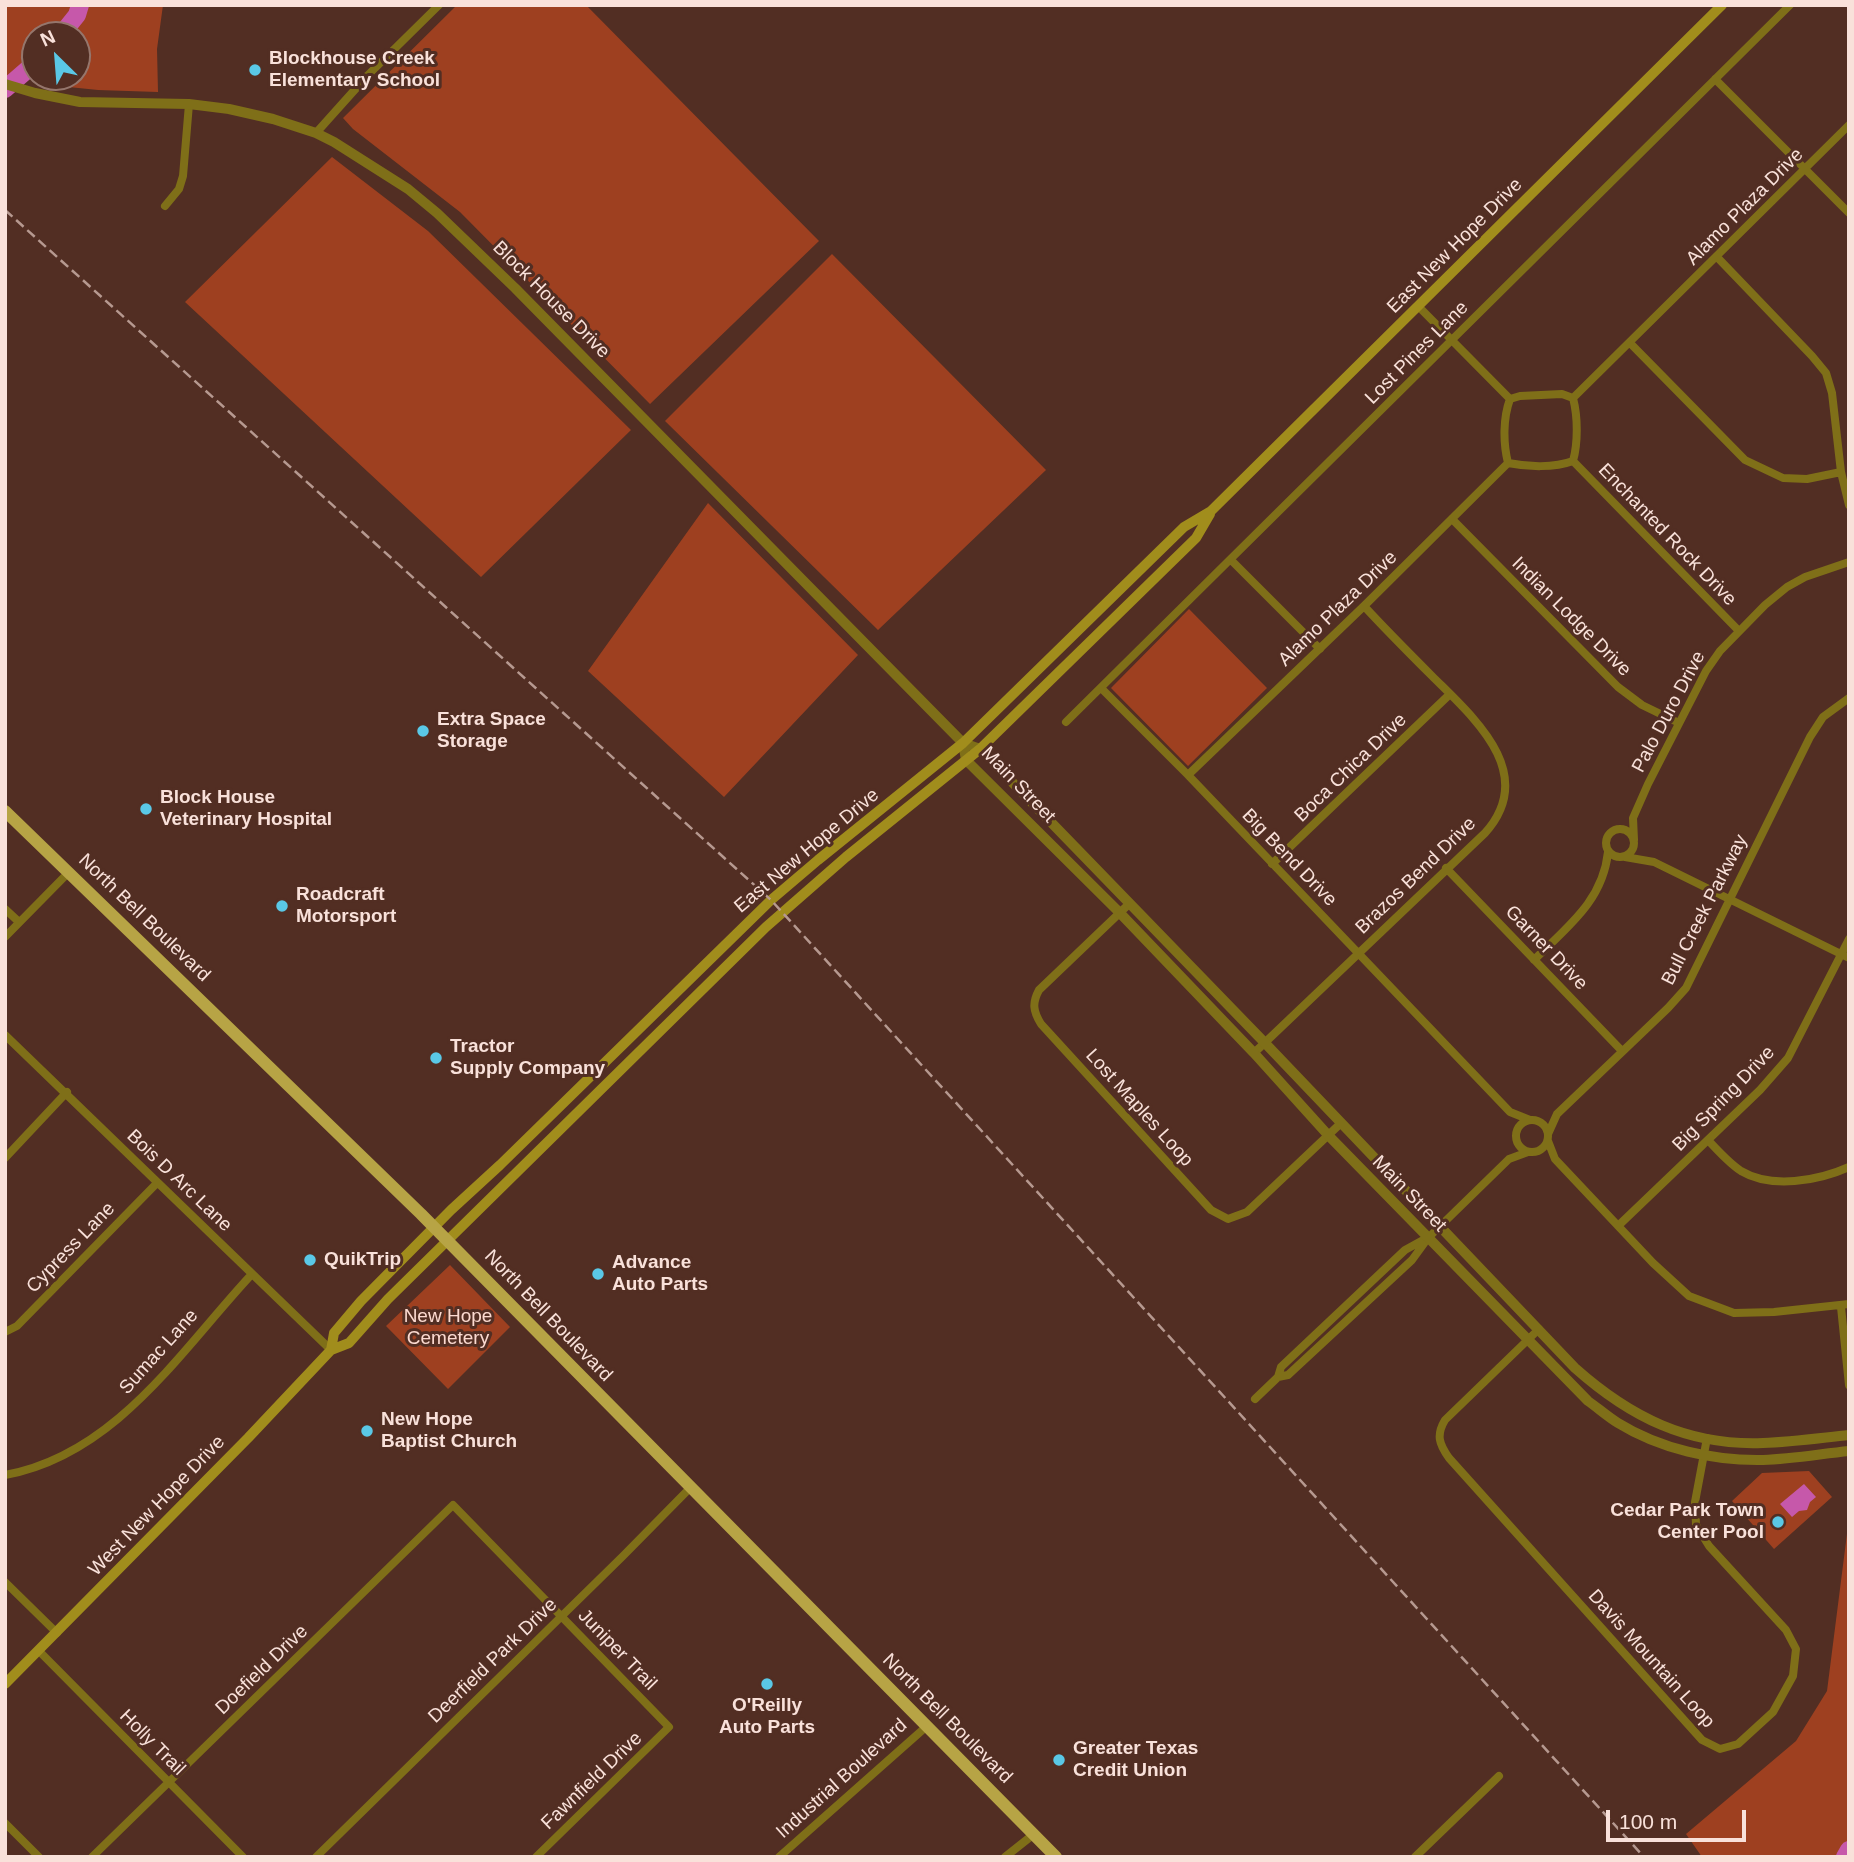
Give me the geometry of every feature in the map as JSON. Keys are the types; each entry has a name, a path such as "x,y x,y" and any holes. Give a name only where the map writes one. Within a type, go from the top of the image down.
{"main road":[{"name":"East New Hope Drive","path":"434,1227 771,900 963,744 1184,527 1211,511 1722,5"},
{"name":"East New Hope Drive","path":"447,1241 766,927 846,857 980,750 1196,538 1211,511"},
{"name":"North Bell Boulevard","path":"5,811 434,1227 1056,1857"},
{"name":"West New Hope Drive","path":"331,1350 334,1333 361,1301 434,1227"},
{"name":"West New Hope Drive","path":"5,1684 331,1350 349,1343 388,1299 447,1241"}],"street":[{"path":"316,133 368,75 439,5"},
{"name":"Lost Pines Lane","path":"1066,722 1790,5"},
{"path":"1716,79 1849,213"},
{"name":"Block House Drive","path":"5,84 80,102 189,104 273,119 316,133 408,189 515,288 963,744"},
{"path":"165,206 178,189 183,176 189,104"},
{"name":"Alamo Plaza Drive","path":"1573,398 1849,125"},
{"path":"1717,257 1826,373 1832,393 1841,472 1849,505"},
{"path":"1419,307 1510,399"},
{"path":"1630,342 1745,460 1783,478 1807,479 1841,472"},
{"path":"1562,394 1573,398 1576,422 1576,451 1573,461 1563,465 1508,463 1505,452 1506,411 1510,399 1562,394"},
{"name":"Enchanted Rock Drive","path":"1573,461 1739,631"},
{"name":"Alamo Plaza Drive","path":"1188,775 1508,463"},
{"name":"Indian Lodge Drive","path":"1452,519 1618,687 1642,705 1679,723"},
{"path":"1231,560 1320,649"},
{"name":"Palo Duro Drive","path":"1634,842 1633,818 1706,671 1720,651 1787,587 1805,577 1849,562"},
{"name":"Brazos Bend Drive","path":"1254,1053 1490,827 1504,795 1505,777 1494,744 1450,694 1364,606"},
{"name":"Big Bend Drive","path":"1101,688 1188,775 1510,1112 1532,1120"},
{"name":"Boca Chica Drive","path":"1272,864 1450,694"},
{"name":"Bull Creek Parkway","path":"1548,1138 1557,1114 1686,988 1810,737 1823,717 1849,698"},
{"name":"Main Street","path":"963,744 980,750 1130,902 1575,1368 1627,1409 1680,1432 1707,1438 1762,1443 1849,1435"},
{"name":"Main Street","path":"963,744 966,760 1119,912 1328,1135 1588,1401 1618,1423 1675,1448 1704,1454 1763,1460 1849,1451"},
{"path":"1534,960 1588,906 1606,872 1606,839 1633,818"},
{"path":"1615,830 1625,830 1654,862"},
{"path":"1606,872 1632,852 1634,842"},
{"path":"1608,852 1615,857 1654,862 1845,957"},
{"name":"Garner Drive","path":"1446,869 1622,1051"},
{"path":"5,937 69,872"},
{"name":"Lost Maples Loop","path":"1130,902 1038,990 1033,1006 1041,1024 1211,1210 1228,1219 1247,1212 1340,1124"},
{"path":"5,909 19,922"},
{"name":"Big Spring Drive","path":"1618,1226 1760,1090 1788,1058 1845,957 1849,939"},
{"name":"Bois D Arc Lane","path":"5,1035 331,1350"},
{"path":"5,1158 67,1093"},
{"name":"Big Bend Drive","path":"1510,1112 1516,1135"},
{"name":"Bull Creek Parkway","path":"1532,1120 1557,1114"},
{"path":"1509,1159 1520,1125 1532,1120 1544,1125 1555,1159 1671,1282 1689,1296 1714,1307 1734,1313 1845,1306 1849,1385"},
{"path":"1516,1135 1520,1147 1555,1159"},
{"path":"1255,1399 1278,1377 1288,1375 1412,1260 1428,1238 1509,1159 1543,1148 1548,1138"},
{"path":"1708,1140 1742,1171 1766,1180 1812,1178 1849,1167"},
{"name":"Cypress Lane","path":"5,1332 17,1326 157,1183"},
{"name":"Sumac Lane","path":"5,1475 44,1464 120,1418 166,1373 252,1273"},
{"name":"Davis Mountain Loop","path":"1539,1329 1445,1420 1440,1429 1440,1443 1449,1458 1702,1740 1720,1749 1738,1744 1773,1712 1793,1676 1797,1649 1786,1630 1709,1546 1696,1525 1695,1502 1707,1438"},
{"name":"Deerfield Park Drive","path":"316,1857 691,1487"},
{"name":"Juniper Trail","path":"453,1505 669,1727"},
{"name":"Doefield Drive","path":"92,1857 453,1505"},
{"path":"5,1581 57,1633"},
{"name":"Holly Trail","path":"38,1650 243,1857"},
{"name":"Industrial Boulevard","path":"779,1857 927,1726"},
{"name":"Fawnfield Drive","path":"536,1857 669,1727"},
{"path":"1415,1857 1499,1776"},
{"path":"5,1824 39,1857"},
{"path":"1005,1857 1034,1834"}],"green space":[{"path":"5,5 163,5 157,49 158,92 91,89 91,21 21,21 20,73 5,89"},
{"path":"457,5 586,5 819,241 650,404 460,212 353,129 343,118"},
{"path":"332,157 428,231 631,430 481,577 185,302"},
{"path":"832,254 1046,470 878,630 665,421"},
{"path":"708,503 858,655 724,797 588,671"},
{"path":"1189,609 1267,688 1188,766 1111,688"},
{"name":"New Hope Cemetery","path":"450,1265 510,1327 448,1389 386,1326"},
{"name":"Cedar Park Town Center Pool","path":"1809,1471 1832,1497 1774,1549 1732,1501 1762,1473"},
{"path":"1849,1518 1849,1857 1702,1857 1686,1834 1796,1741 1827,1691"}],"shaded area":[{"path":"1804,1484 1816,1497 1807,1510 1799,1511 1792,1517 1780,1504"}],"waterway":[{"path":"72,21 80,5"},
{"path":"5,89 21,75"},
{"path":"1845,1857 1849,1850"}],"railway":[{"path":"5,210 771,900 1644,1857"}],"place":[{"name":"Blockhouse Creek Elementary School","path":"255,70"},
{"name":"Extra Space Storage","path":"423,731"},
{"name":"Block House Veterinary Hospital","path":"146,809"},
{"name":"Roadcraft Motorsport","path":"282,906"},
{"name":"Tractor Supply Company","path":"436,1058"},
{"name":"QuikTrip","path":"310,1260"},
{"name":"Advance Auto Parts","path":"598,1274"},
{"name":"New Hope Baptist Church","path":"367,1431"},
{"name":"Cedar Park Town Center Pool","path":"1778,1522"},
{"name":"O'Reilly Auto Parts","path":"767,1684"},
{"name":"Greater Texas Credit Union","path":"1059,1760"}]}
